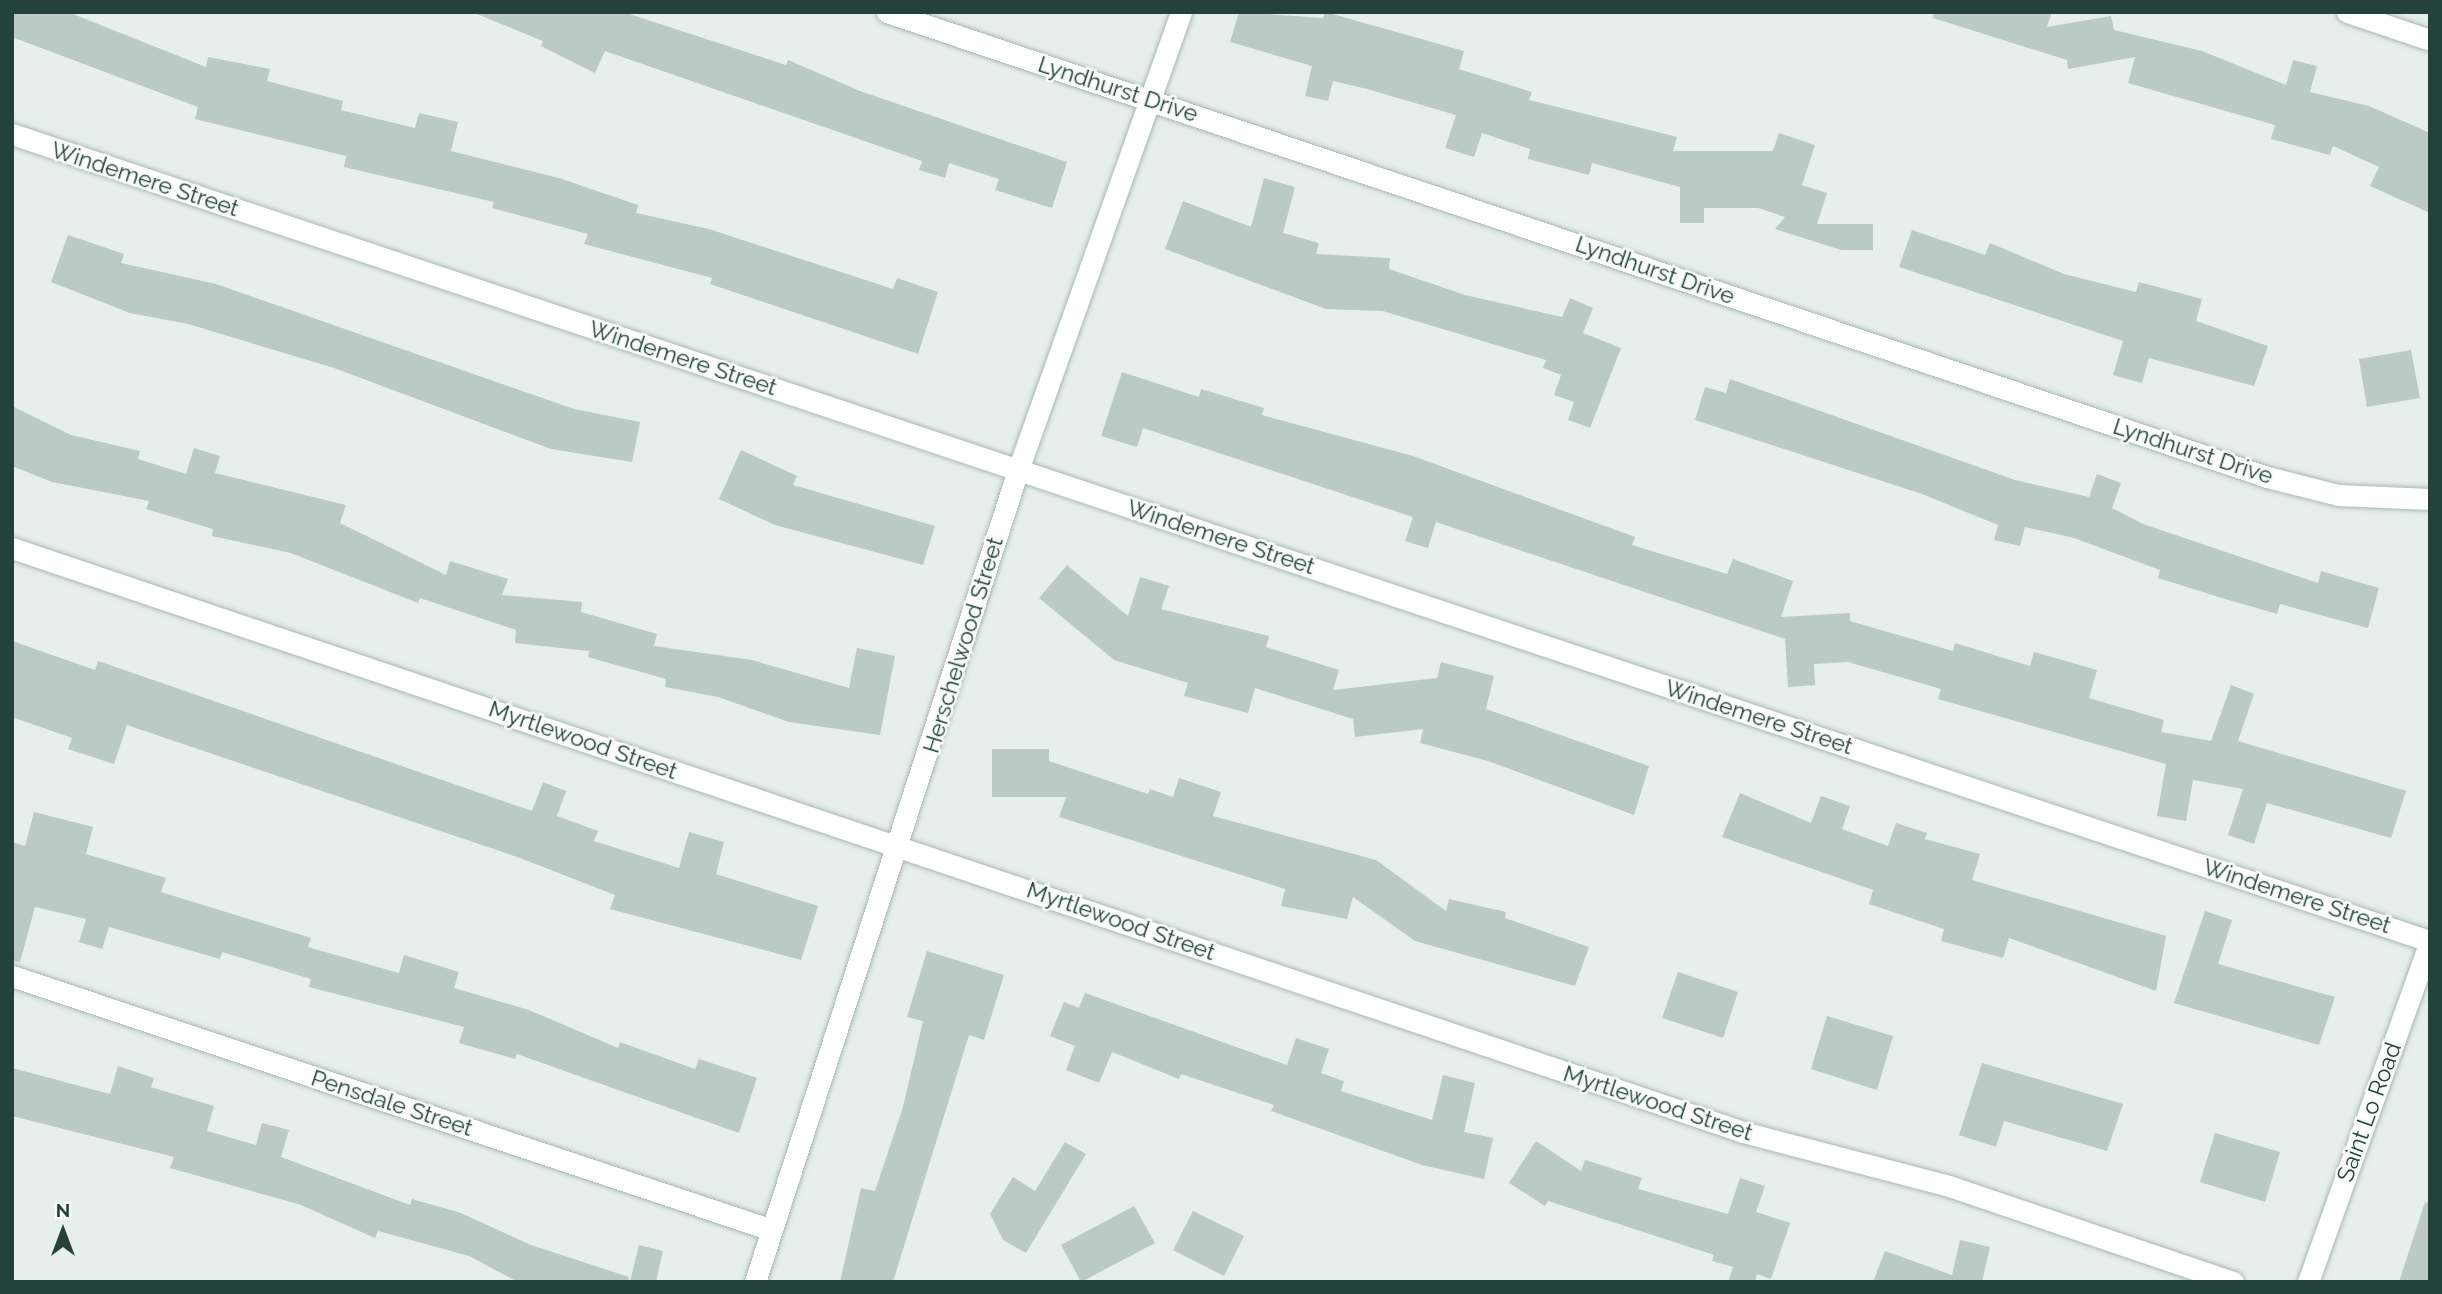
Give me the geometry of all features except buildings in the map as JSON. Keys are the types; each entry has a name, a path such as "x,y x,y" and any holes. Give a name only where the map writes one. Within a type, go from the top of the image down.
{"street":[{"name":"Lyndhurst Drive","path":"887,12 2267,477 2337,495 2430,499"},
{"name":"Herschelwood Street","path":"755,1282 900,846 1018,470 1181,12"},
{"path":"2347,12 2430,40"},
{"name":"Windemere Street","path":"12,134 2430,941"},
{"name":"Myrtlewood Street","path":"12,548 1742,1132 1949,1186 2233,1282"},
{"name":"Saint Lo Road","path":"2308,1282 2430,941"},
{"name":"Pensdale Street","path":"12,976 772,1230"}]}
